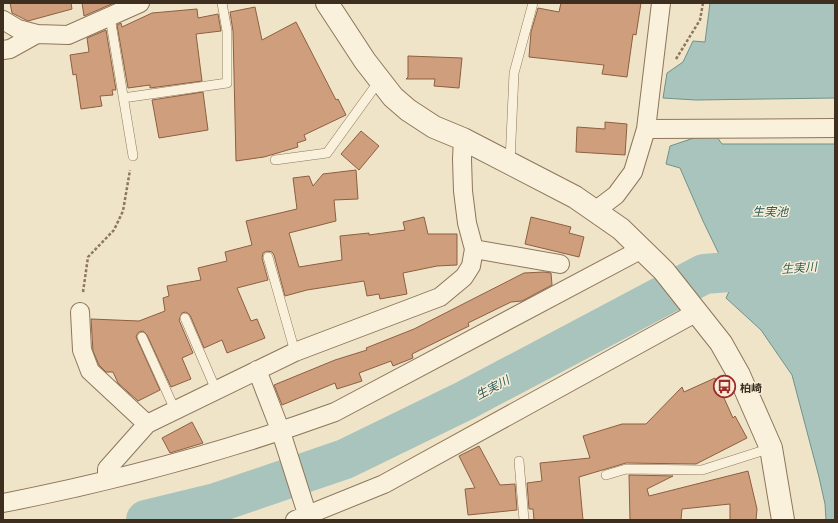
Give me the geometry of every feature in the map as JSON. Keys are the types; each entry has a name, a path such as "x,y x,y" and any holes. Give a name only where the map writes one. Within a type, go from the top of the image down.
{"street":[{"path":"3,20 18,29 37,34 68,36 140,3"},
{"path":"327,3 348,37 380,80 408,110 434,127 463,139 510,162 575,197 621,229 664,271 721,343 739,375 771,448 783,520"},
{"path":"595,211 616,195 633,172 646,129 661,3"},
{"path":"3,50 10,49 37,34"},
{"path":"646,129 835,128"},
{"path":"107,479 107,469 147,424 295,352 440,297 464,277 471,266 474,249 467,223 463,191 463,139"},
{"path":"474,249 560,264"},
{"path":"3,503 50,494 202,456 281,432 335,412 642,249"},
{"path":"80,312 82,350 90,371 147,424"},
{"path":"257,370 281,432 305,518 384,484 697,312"}],"lane":[{"path":"123,98 226,83 226,31 222,3"},
{"path":"510,162 514,73 533,3"},
{"path":"110,17 133,156"},
{"path":"275,160 327,153 380,80"},
{"path":"268,257 295,352"},
{"path":"186,318 216,390"},
{"path":"142,337 175,410"},
{"path":"606,475 626,469 702,470 771,448"},
{"path":"519,461 524,520"}],"path":[{"path":"653,70 670,69 700,20 703,3"},
{"path":"80,312 88,257 114,230 123,211 133,156"}],"water":[{"path":"710,3 835,3 835,98 696,100 663,98 667,73 683,62 693,41 705,42"},
{"name":"生実池","path":"717,137 722,144 835,144 835,520 826,520 825,504 819,477 792,375 761,330 726,298 733,283 703,221 680,168 666,164 670,146 694,138"}],"building":[{"path":"10,3 71,3 72,9 28,21 12,13"},
{"path":"82,3 114,3 84,16"},
{"path":"561,3 641,3 636,35 633,34 627,77 602,74 604,65 529,57 531,32 538,8 559,12"},
{"path":"255,7 262,40 296,22 336,100 338,99 346,115 304,135 306,140 297,143 298,147 264,157 236,161 233,31 230,12"},
{"path":"197,9 198,18 218,14 221,31 196,34 202,81 150,88 150,85 128,88 117,25 121,23 122,27 152,13"},
{"path":"106,30 116,90 112,90 113,95 100,96 102,106 81,109 76,74 73,75 70,55 89,52 87,38"},
{"path":"408,56 462,58 459,88 434,86 435,79 406,79 408,77"},
{"path":"203,92 208,130 159,138 152,100"},
{"path":"605,122 627,124 625,155 576,152 577,127 605,129"},
{"path":"361,131 379,146 359,170 341,154"},
{"path":"356,170 358,199 334,200 336,221 289,233 299,267 342,260 340,236 369,233 369,235 405,230 403,222 424,217 428,234 457,234 457,265 437,266 403,273 407,294 380,299 379,294 367,296 364,281 307,290 285,296 274,255 272,252 267,251 263,253 262,258 268,280 237,288 251,321 257,319 265,338 227,353 222,340 204,348 190,315 186,312 182,313 179,320 193,353 182,358 191,379 171,387 147,335 143,331 139,332 136,336 137,339 160,390 138,401 118,383 113,372 106,372 99,365 93,351 91,319 139,321 165,311 163,298 169,296 167,286 201,280 198,268 227,261 225,252 252,245 246,221 297,209 293,178 309,176 313,186 323,174"},
{"path":"531,217 571,227 569,233 584,237 579,257 525,244"},
{"path":"524,273 551,273 552,285 522,301 511,302 468,323 469,326 412,354 413,358 393,366 391,361 359,373 362,381 337,389 335,383 282,405 274,385 335,360 367,350 366,348 414,329"},
{"path":"715,378 733,418 735,416 747,438 696,464 626,463 579,477 583,520 534,520 533,509 529,509 527,483 542,481 540,463 590,458 583,436 622,424 646,424 682,387 684,392"},
{"path":"192,422 203,443 170,453 162,438"},
{"path":"479,446 500,485 515,484 517,510 468,515 465,489 475,488 459,456"},
{"path":"748,471 757,509 756,520 730,520 730,504 682,509 681,520 630,520 629,475 673,476 647,489 649,496"}],"waterway":[{"name":"生実川","path":"146,520 216,503 345,459 466,400 704,274 835,264"}],"place":[{"name":"柏崎","path":"725,387"}]}
